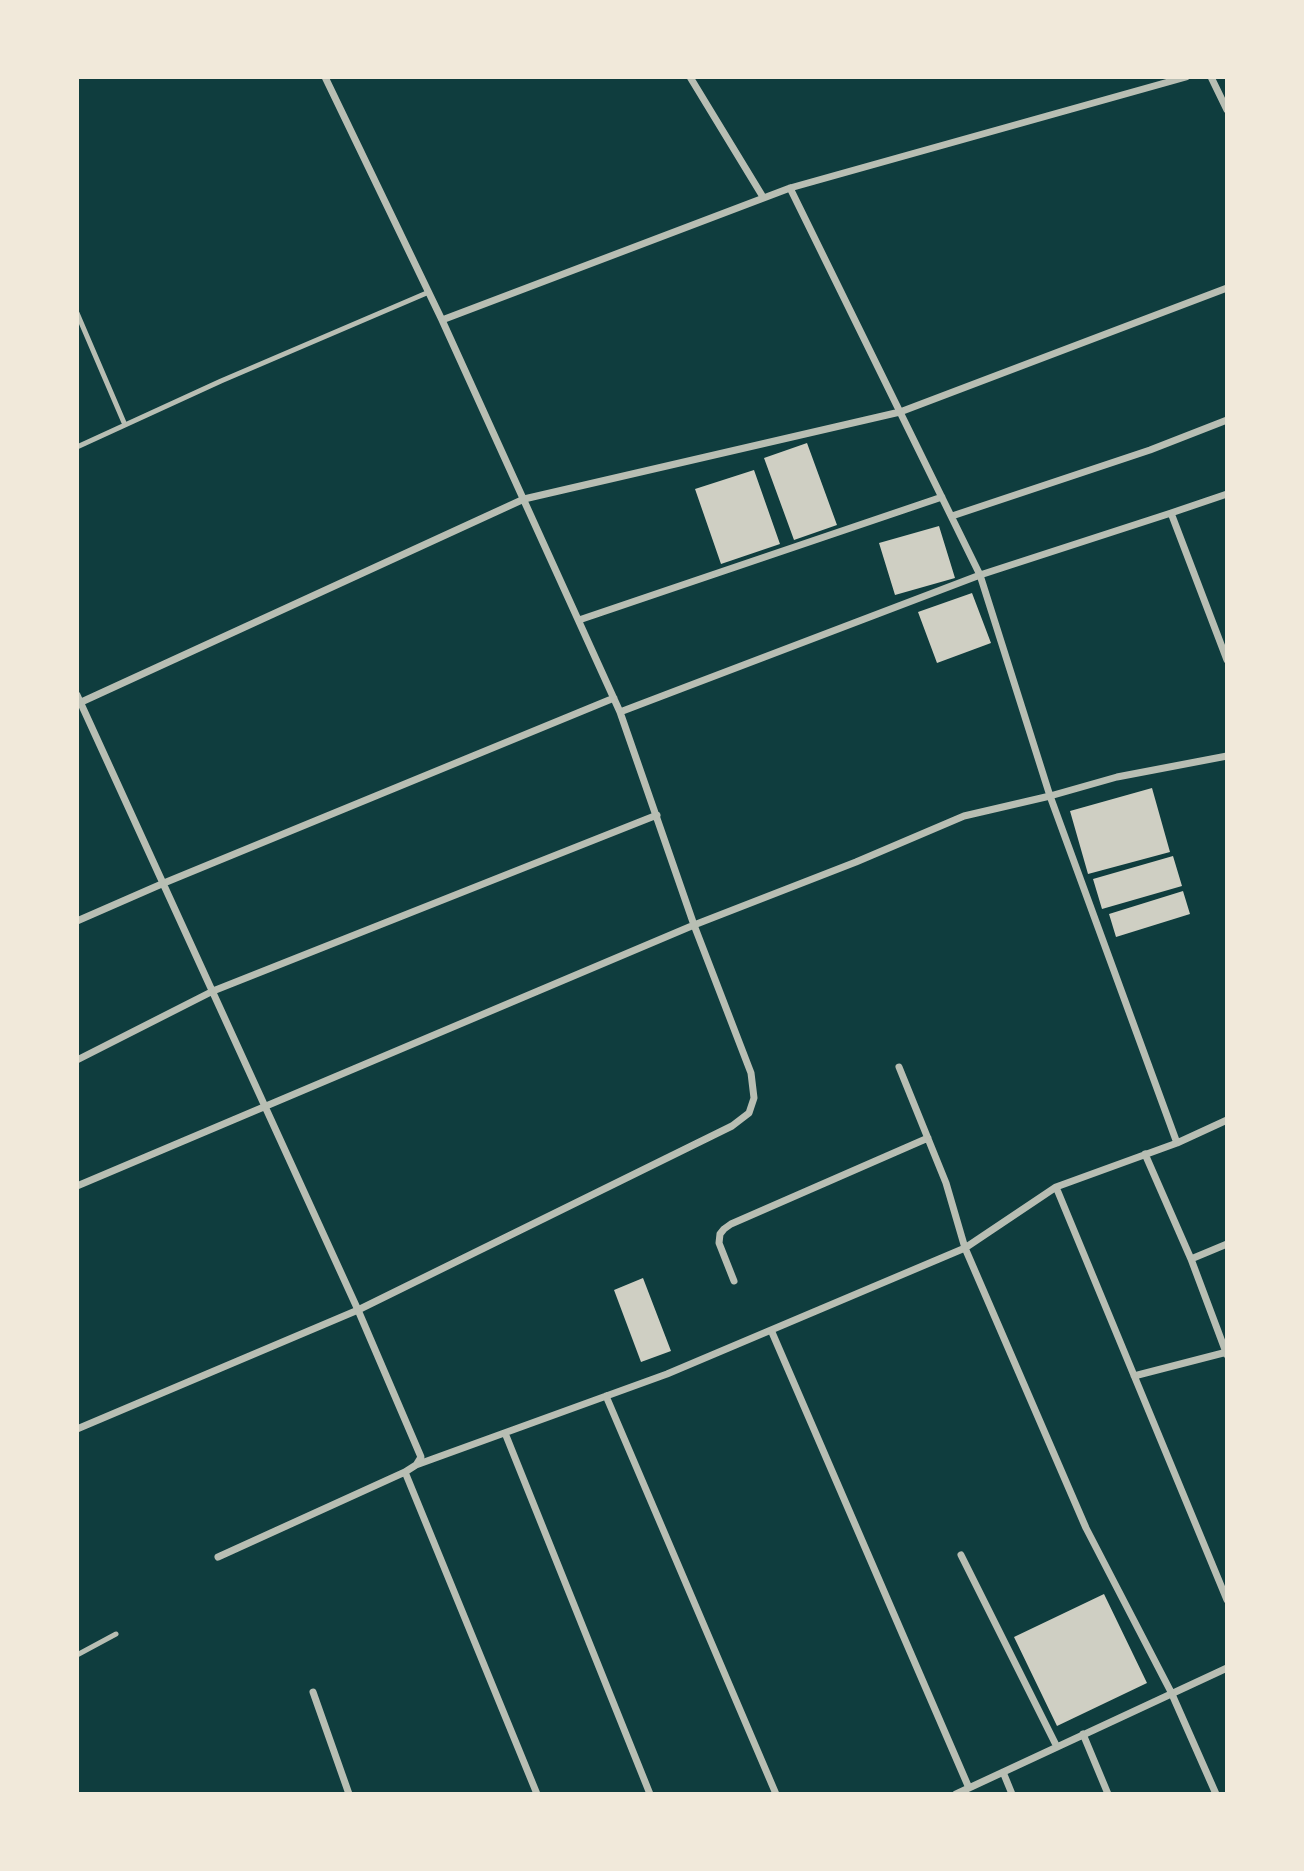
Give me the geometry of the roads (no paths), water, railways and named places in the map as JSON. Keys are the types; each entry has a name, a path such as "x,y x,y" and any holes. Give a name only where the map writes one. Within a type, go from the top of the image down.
{"street":[{"path":"77,1429 358,1310 732,1126 749,1113 754,1098 751,1073 694,925 620,712 429,292 325,77"},
{"path":"690,77 763,197"},
{"path":"442,320 790,188 1186,77"},
{"path":"1211,77 1227,110"},
{"path":"790,188 981,575 1050,796 1177,1143"},
{"path":"416,1465 421,1457 358,1310 78,700 524,499 900,412 1227,288"},
{"path":"952,516 1150,450 1227,420"},
{"path":"620,712 981,575 1227,494"},
{"path":"579,620 942,497"},
{"path":"1171,513 1227,660"},
{"path":"77,921 614,698"},
{"path":"77,1186 694,925 856,862 964,816 1117,777 1227,756"},
{"path":"77,1060 213,991 657,815"},
{"path":"899,1067 946,1183 965,1248 1086,1528 1171,1692 1216,1794"},
{"path":"218,1558 416,1465 667,1374 965,1248 1056,1187 1177,1143 1227,1120"},
{"path":"734,1282 719,1243 724,1229 928,1138"},
{"path":"1134,1376 1227,1353 1191,1259 1145,1154"},
{"path":"1056,1187 1227,1600"},
{"path":"1191,1259 1227,1244"},
{"path":"771,1330 969,1788"},
{"path":"606,1396 776,1794"},
{"path":"505,1433 650,1794"},
{"path":"405,1472 537,1794"},
{"path":"961,1555 1056,1747"},
{"path":"956,1794 1227,1668"},
{"path":"313,1692 349,1794"},
{"path":"1083,1734 1108,1794"},
{"path":"1003,1772 1012,1794"}],"lane":[{"path":"77,447 221,381 429,292"},
{"path":"77,313 125,425"},
{"path":"77,1655 116,1633"}]}
